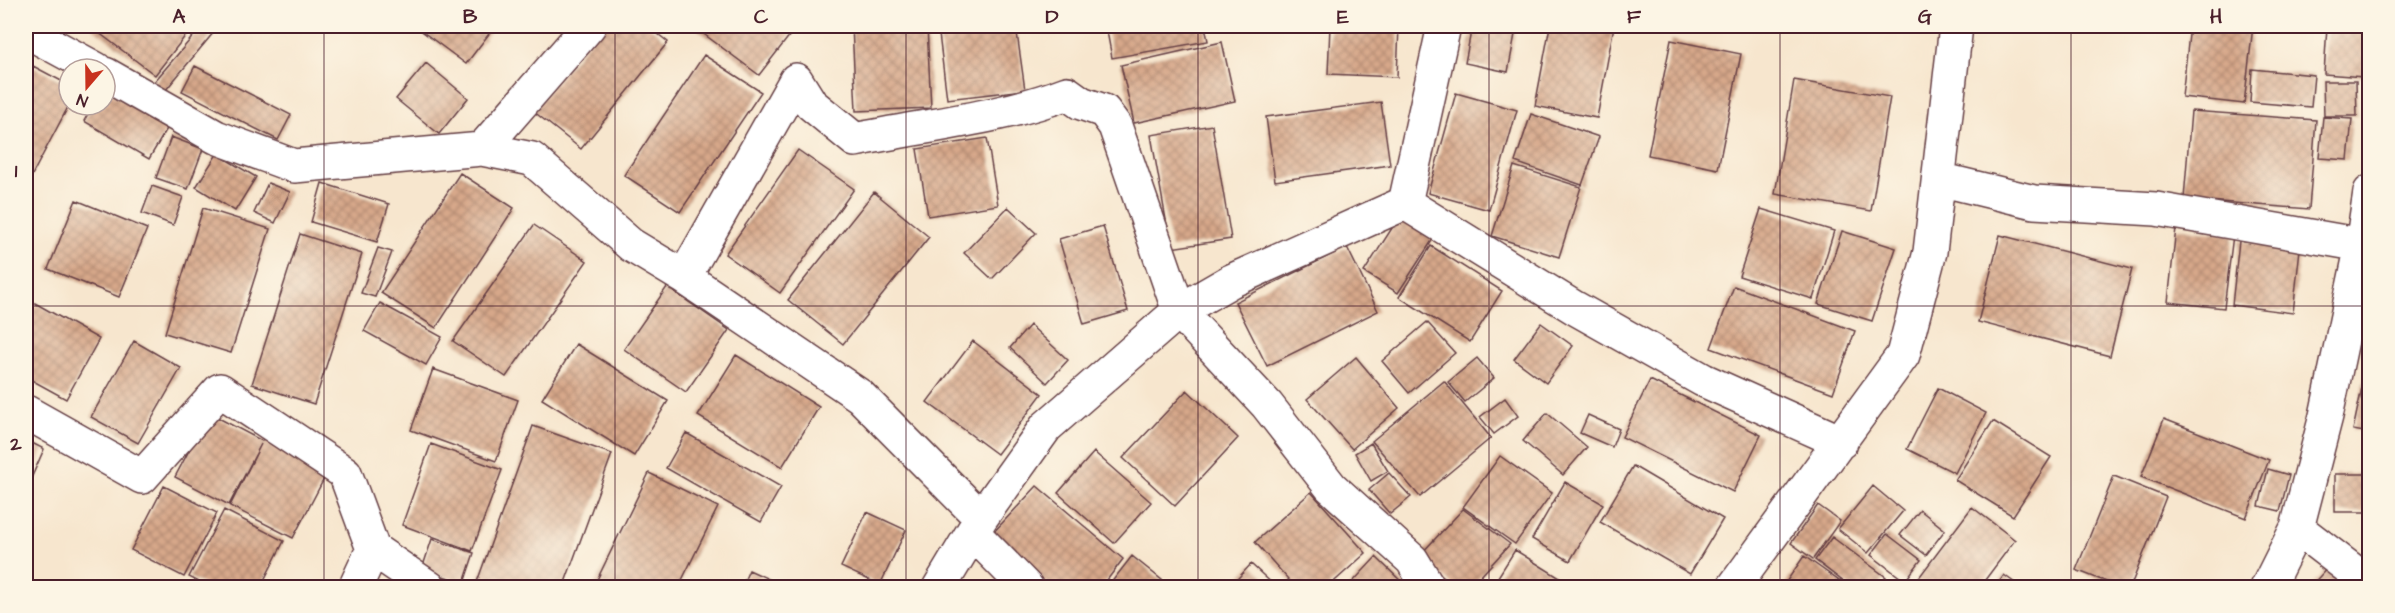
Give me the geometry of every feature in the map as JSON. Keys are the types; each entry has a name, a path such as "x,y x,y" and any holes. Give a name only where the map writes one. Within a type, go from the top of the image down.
{"street":[{"path":"482,149 589,26"},
{"path":"1405,203 1444,26"},
{"path":"1733,588 1903,355 1930,252 1956,26"},
{"path":"26,31 74,57"},
{"path":"684,277 796,80 811,104 855,140 912,128 969,120 1038,104 1067,93 1081,103 1104,111 1115,126 1179,311 1267,405 1331,487 1412,560 1429,588"},
{"path":"117,81 216,137 294,166 482,149 532,159 631,245 684,277 860,396 977,525 1027,588"},
{"path":"1939,179 2034,202 2156,208 2362,244"},
{"path":"2267,588 2297,528 2326,416 2362,244 2370,192"},
{"path":"939,588 977,525 1046,427 1179,311 1231,281 1405,203"},
{"path":"1405,203 1575,308 1693,374 1841,442"},
{"path":"26,412 142,477 220,390 345,473 373,549 430,588"},
{"path":"2297,528 2370,584"},
{"path":"355,588 373,549"}],"building":[{"path":"90,26 193,26 155,75"},
{"path":"202,26 219,26 165,91 154,82"},
{"path":"415,26 495,26 466,64"},
{"path":"602,26 648,26 668,42 581,149 533,111"},
{"path":"693,26 797,26 759,75"},
{"path":"852,26 927,26 931,108 856,111"},
{"path":"938,26 1016,26 1025,90 947,99"},
{"path":"1106,26 1205,26 1208,41 1112,58"},
{"path":"1330,26 1399,26 1397,77 1328,74"},
{"path":"1472,26 1516,29 1508,72 1465,63"},
{"path":"1550,26 1614,26 1597,118 1535,106"},
{"path":"1838,26 1891,26 1891,32"},
{"path":"2190,26 2253,26 2244,104 2182,97"},
{"path":"2327,26 2368,26 2364,77 2324,74"},
{"path":"1671,40 1741,54 1718,169 1648,155"},
{"path":"1222,42 1235,101 1134,123 1121,65"},
{"path":"704,55 761,92 680,212 624,175"},
{"path":"426,63 468,98 439,134 396,99"},
{"path":"33,66 57,79 57,117 63,117 31,177 26,174 26,80"},
{"path":"195,66 291,115 278,140 182,91"},
{"path":"2252,69 2314,75 2311,107 2250,102"},
{"path":"1794,80 1890,97 1871,211 1775,194"},
{"path":"2323,81 2356,81 2357,116 2324,116"},
{"path":"1456,93 1517,110 1489,210 1428,193"},
{"path":"117,97 168,127 149,159 84,121 86,117 117,117"},
{"path":"1381,102 1390,165 1275,181 1266,117"},
{"path":"2191,111 2316,120 2309,209 2184,199"},
{"path":"1531,114 1599,137 1582,185 1515,162"},
{"path":"2323,117 2352,119 2348,160 2319,158"},
{"path":"1212,125 1231,239 1171,248 1151,135"},
{"path":"171,137 203,149 188,189 156,178"},
{"path":"987,138 998,205 928,216 917,149"},
{"path":"798,150 854,189 780,293 725,254"},
{"path":"217,154 256,177 235,211 196,187"},
{"path":"1514,166 1581,187 1559,257 1492,236"},
{"path":"460,173 514,208 436,328 381,293"},
{"path":"268,183 290,192 275,223 254,213"},
{"path":"322,183 389,204 377,242 311,222"},
{"path":"152,186 183,197 173,225 142,213"},
{"path":"874,192 929,237 843,344 788,300"},
{"path":"76,200 147,229 119,297 48,269"},
{"path":"1008,207 1036,233 992,279 964,253"},
{"path":"203,208 270,229 231,353 165,333"},
{"path":"1761,209 1834,231 1813,299 1739,276"},
{"path":"1401,214 1435,236 1398,293 1364,272"},
{"path":"534,225 587,261 506,377 453,341"},
{"path":"1103,226 1128,311 1084,324 1059,239"},
{"path":"2176,228 2233,235 2224,308 2168,302"},
{"path":"1842,231 1896,248 1872,321 1818,304"},
{"path":"300,234 362,254 314,404 252,384"},
{"path":"2000,235 2132,269 2110,356 1978,322"},
{"path":"2239,241 2300,249 2293,313 2232,305"},
{"path":"1431,246 1502,291 1470,342 1399,297"},
{"path":"1347,247 1378,311 1267,366 1235,302"},
{"path":"378,248 392,252 375,297 361,293"},
{"path":"1734,286 1855,331 1833,393 1711,348"},
{"path":"667,287 729,330 686,392 624,349"},
{"path":"2370,293 2370,344 2358,341"},
{"path":"26,298 99,339 66,399 26,377"},
{"path":"380,303 442,337 426,365 364,331"},
{"path":"1427,322 1455,353 1409,393 1382,361"},
{"path":"1541,323 1573,346 1546,383 1514,359"},
{"path":"1030,325 1068,360 1047,383 1010,348"},
{"path":"134,341 181,368 138,443 91,417"},
{"path":"973,341 1042,394 997,454 927,402"},
{"path":"576,344 668,401 634,456 542,399"},
{"path":"736,355 819,407 782,467 698,416"},
{"path":"1356,357 1399,408 1352,449 1307,399"},
{"path":"1477,358 1494,378 1465,402 1448,382"},
{"path":"2367,364 2370,365 2370,433 2353,430"},
{"path":"433,369 518,400 496,461 411,430"},
{"path":"1650,380 1761,435 1733,492 1622,437"},
{"path":"1444,381 1491,438 1420,497 1372,441"},
{"path":"1938,388 1986,413 1955,473 1907,449"},
{"path":"1187,390 1238,438 1175,506 1123,458"},
{"path":"1505,398 1518,416 1494,434 1480,417"},
{"path":"209,413 262,441 264,437 328,471 293,538 230,506 261,444 229,505 175,477"},
{"path":"1547,413 1587,447 1563,475 1523,441"},
{"path":"1588,415 1619,429 1612,447 1580,433"},
{"path":"2164,419 2269,460 2246,518 2141,477"},
{"path":"1993,421 2051,457 2013,516 1955,480"},
{"path":"533,426 612,454 563,588 492,588 477,582"},
{"path":"686,433 781,487 761,522 666,468"},
{"path":"26,440 44,449 26,490"},
{"path":"1371,443 1388,471 1371,481 1355,453"},
{"path":"431,444 502,470 472,551 402,525"},
{"path":"1094,452 1151,502 1114,543 1058,493"},
{"path":"1500,456 1552,493 1515,544 1463,507"},
{"path":"1633,466 1723,519 1690,574 1600,522"},
{"path":"2268,469 2289,475 2280,511 2259,506"},
{"path":"649,473 718,507 678,588 593,588"},
{"path":"1389,473 1411,497 1390,514 1369,490"},
{"path":"2335,474 2370,474 2370,512 2335,512"},
{"path":"2114,476 2166,497 2130,588 2122,588 2076,570"},
{"path":"1565,482 1603,504 1570,561 1532,539"},
{"path":"164,486 217,513 184,577 131,550"},
{"path":"1037,486 1123,559 1101,588 1046,588 990,536"},
{"path":"1873,486 1903,511 1868,553 1838,529"},
{"path":"1311,492 1366,553 1327,588 1296,588 1255,542"},
{"path":"1818,505 1840,521 1813,559 1791,543"},
{"path":"1972,507 2015,540 1979,588 1919,588 1914,584"},
{"path":"1463,509 1510,544 1470,588 1456,588 1420,555"},
{"path":"224,510 284,541 260,588 211,588 189,577"},
{"path":"1920,510 1945,530 1926,555 1900,535"},
{"path":"867,512 906,530 880,585 841,567"},
{"path":"1887,534 1921,560 1905,581 1871,555"},
{"path":"1832,537 1886,577 1879,588 1852,588 1815,560"},
{"path":"432,539 474,553 464,583 422,569"},
{"path":"1515,550 1576,588 1491,588"},
{"path":"1132,556 1163,581 1158,588 1107,588"},
{"path":"1804,556 1849,588 1782,588"},
{"path":"1376,557 1408,588 1347,588"},
{"path":"1251,564 1277,588 1229,588"},
{"path":"2331,564 2356,588 2309,588"},
{"path":"749,570 788,588 741,588"},
{"path":"2004,575 2022,588 1995,588"}]}
